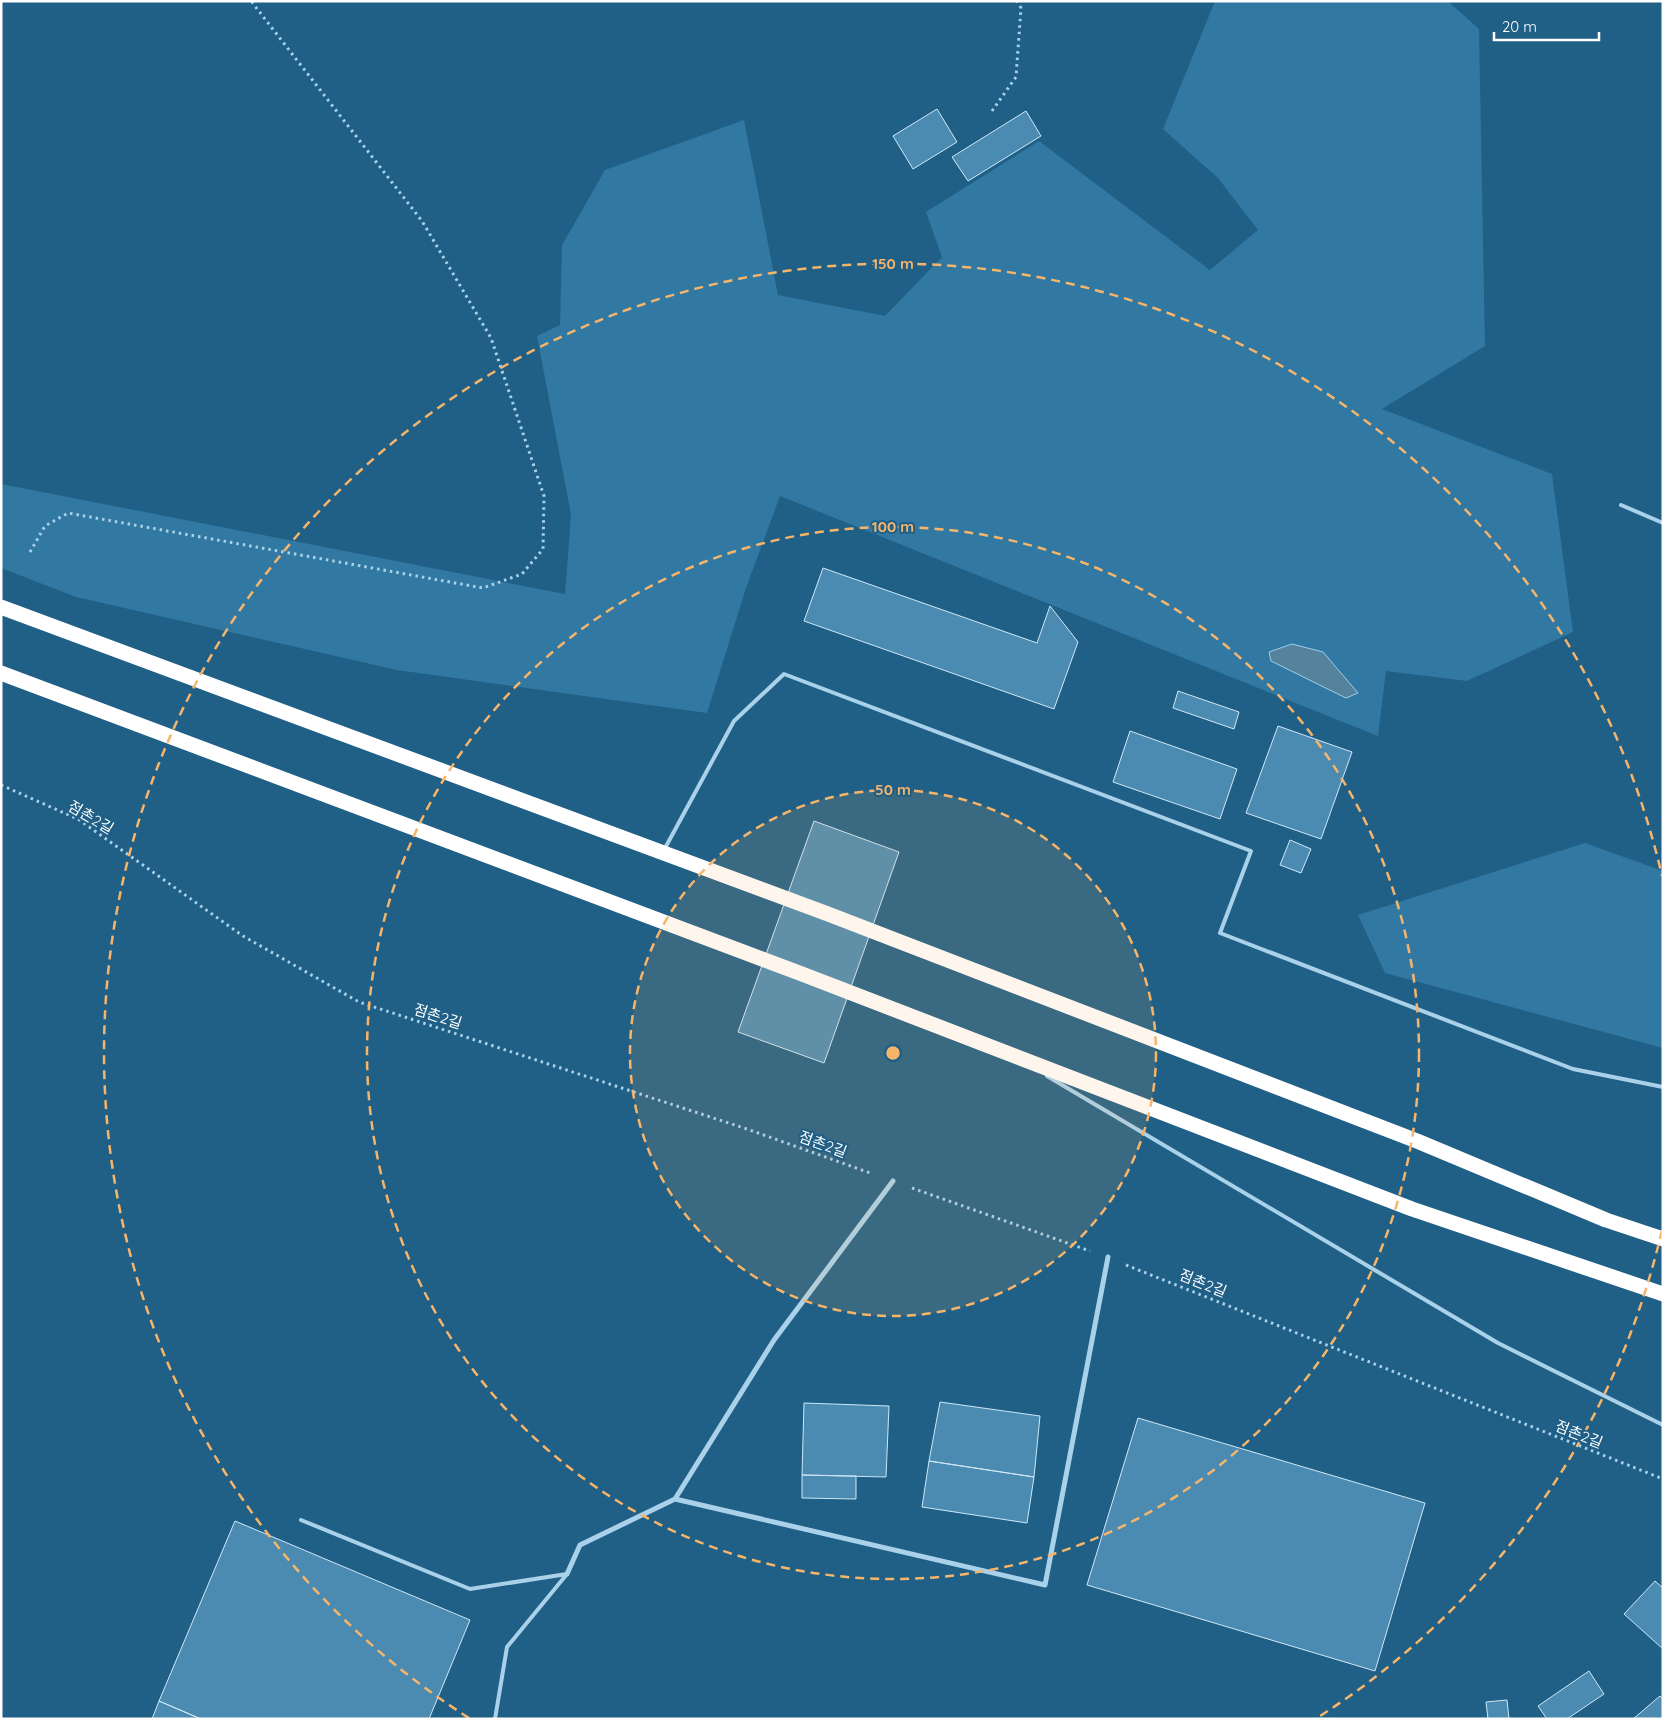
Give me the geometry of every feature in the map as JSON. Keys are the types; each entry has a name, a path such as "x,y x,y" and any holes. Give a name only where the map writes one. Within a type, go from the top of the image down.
{"highway":[{"path":"1,607 847,922 1417,1141 1606,1220 1663,1239"},
{"path":"1,673 802,974 1412,1209 1663,1294"}],"street":[{"path":"567,1574 580,1545 675,1499 774,1340 893,1181"},
{"path":"675,1499 1045,1585 1108,1257"}],"lane":[{"path":"1621,505 1663,523"},
{"path":"662,853 734,721 784,674 1251,851 1220,932 1573,1069 1663,1087"},
{"path":"1013,1055 1498,1343 1663,1425"},
{"path":"301,1520 470,1589 567,1574"},
{"path":"495,1719 507,1647 567,1574"}],"path":[{"path":"30,552 45,526 68,513 483,588 522,574 543,549 544,496 491,338 422,221 251,1"},
{"path":"992,111 1016,77 1022,8 1017,1"},
{"name":"점촌2길","path":"1,785 78,819 243,936 360,1002 747,1129 1108,1257 1663,1479"}],"shaded area":[{"path":"1215,1 1448,1 1479,29 1485,346 1382,409 1552,474 1573,632 1467,681 1386,671 1378,736 780,496 746,588 707,713 397,670 76,597 1,568 1,484 565,594 571,515 537,336 560,325 562,245 605,170 744,120 778,295 885,316 942,257 926,212 1039,141 1210,270 1258,230 1218,178 1163,129"},
{"path":"1292,644 1323,652 1358,693 1346,698 1271,661 1269,652"},
{"path":"1585,843 1663,871 1663,1048 1385,973 1358,915"}],"building":[{"path":"937,109 957,142 913,169 893,136"},
{"path":"1026,111 1041,136 968,181 952,157"},
{"path":"823,568 1037,643 1050,606 1078,642 1054,709 804,621"},
{"path":"1178,691 1239,712 1234,729 1173,708"},
{"path":"1278,726 1352,752 1321,839 1246,813"},
{"path":"1130,731 1237,769 1220,819 1113,782"},
{"path":"814,821 899,852 824,1063 738,1032"},
{"path":"1290,840 1311,849 1301,873 1280,865"},
{"path":"940,1402 1040,1416 1034,1477 929,1461"},
{"path":"804,1403 889,1406 886,1477 802,1475"},
{"path":"1138,1418 1425,1503 1375,1671 1087,1585"},
{"path":"929,1461 1034,1477 1027,1523 922,1507"},
{"path":"802,1475 856,1476 856,1499 802,1498"},
{"path":"235,1521 470,1620 429,1719 201,1719 159,1701"},
{"path":"1655,1581 1663,1588 1663,1649 1624,1614"},
{"path":"1589,1671 1604,1694 1567,1719 1547,1719 1538,1706"},
{"path":"1660,1696 1663,1699 1663,1719 1633,1719"},
{"path":"1507,1700 1509,1719 1488,1719 1486,1702"},
{"path":"159,1701 201,1719 152,1719"}]}
